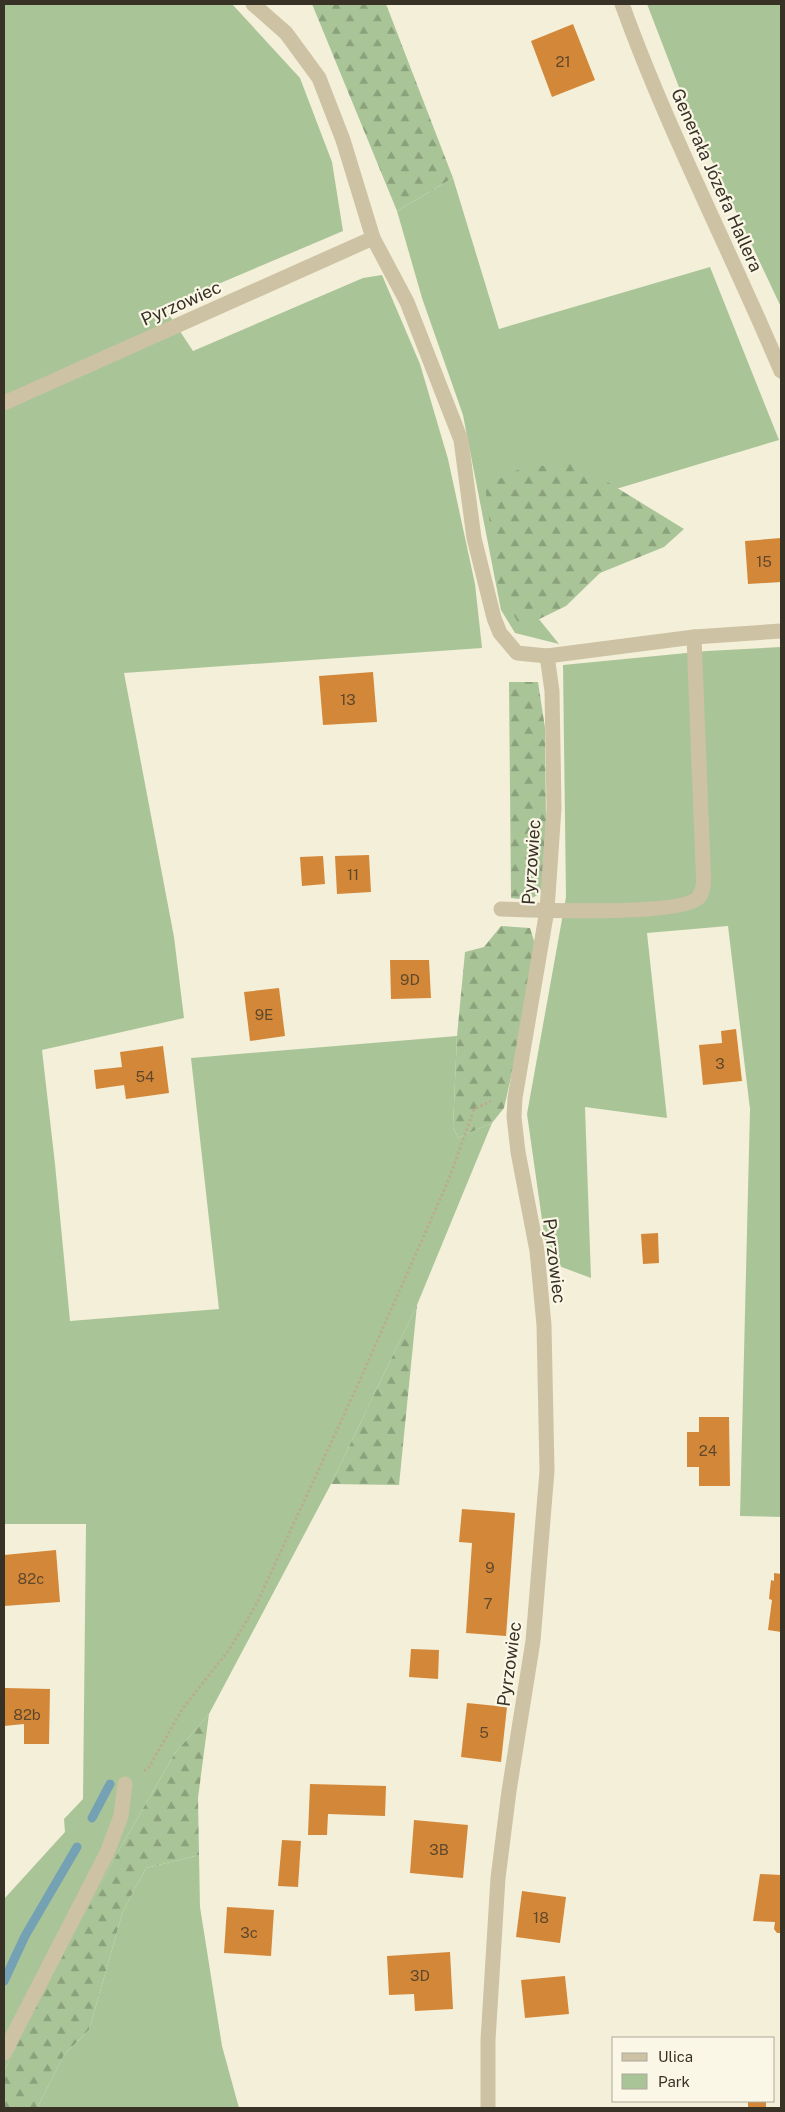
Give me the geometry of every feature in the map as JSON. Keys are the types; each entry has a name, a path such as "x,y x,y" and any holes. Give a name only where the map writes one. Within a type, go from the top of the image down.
{"street":[{"path":"253,4 286,33 319,78 343,140 372,238 407,302 461,440 474,538 500,633 517,653 547,656 694,638 781,631"},
{"name":"Generała Józefa Hallera","path":"622,4 638,49 676,140 781,371"},
{"name":"Pyrzowiec","path":"4,403 372,238"},
{"path":"501,909 653,909 693,902 700,896 704,887 694,638"},
{"name":"Pyrzowiec","path":"488,2108 488,2040 498,1878 509,1791 533,1641 547,1471 544,1326 537,1250 518,1152 514,1117 515,1098 547,910 554,808 552,691 547,656"},
{"path":"4,2053 107,1852 121,1816 125,1784"}],"path":[{"path":"125,1784 149,1767 183,1708 230,1650 256,1605 355,1391 449,1179 474,1110 496,1098 515,1098"}],"green space":[{"path":"4,4 232,4 300,78 332,162 343,231 164,307 193,351 363,278 382,275 420,364 448,459 475,584 482,648 124,673 174,937 184,1018 42,1050 70,1321 219,1309 191,1058 457,1036 453,1127 458,1138 492,1123 417,1305 331,1484 209,1714 175,1753 118,1852 4,2071 4,1899 65,1832 64,1819 83,1799 86,1524 4,1524"},
{"path":"312,4 386,4 453,178 397,211"},
{"path":"647,4 781,4 781,307 687,108"},
{"path":"453,178 499,329 710,267 779,440 523,517 530,608 559,644 515,633 501,610 463,415 422,298 397,211"},
{"path":"569,462 601,478 684,529 664,547 600,573 566,606 521,628 498,587 485,486 520,469"},
{"path":"781,647 781,1517 740,1516 750,1109 728,926 647,933 667,1118 585,1107 591,1278 548,1262 527,1114 566,897 563,665 707,651"},
{"path":"509,682 538,682 545,728 546,821 542,892 529,900 511,898"},
{"path":"501,926 530,928 535,944 527,1006 504,1108 492,1123 458,1138 453,1127 457,1036 465,952 484,947"},
{"path":"417,1305 399,1485 331,1484"},
{"path":"209,1714 198,1798 199,1855 146,1868 123,1911 89,2030 64,2055 37,2108 4,2108 4,2071 50,1980 118,1852 175,1753"},
{"path":"199,1855 200,1907 222,2046 239,2108 37,2108 64,2055 89,2030 123,1911 146,1868"}],"building":[{"path":"573,24 595,80 552,97 531,41"},
{"path":"781,538 781,582 748,584 745,541"},
{"path":"373,672 377,722 323,725 319,676"},
{"path":"369,855 371,892 337,894 335,856"},
{"path":"323,856 325,884 302,886 300,857"},
{"path":"390,960 429,960 431,998 391,999"},
{"path":"279,988 285,1036 250,1041 244,992"},
{"path":"736,1029 742,1081 703,1085 699,1045 722,1043 721,1031"},
{"path":"163,1046 169,1093 126,1099 124,1085 96,1089 94,1070 122,1067 120,1052"},
{"path":"658,1233 659,1263 643,1264 641,1234"},
{"path":"699,1417 729,1417 730,1486 699,1486 699,1467 687,1467 687,1432 699,1432"},
{"path":"462,1509 515,1513 506,1636 466,1633 472,1543 459,1542"},
{"path":"56,1550 60,1602 4,1606 4,1555"},
{"path":"774,1573 781,1574 781,1632 768,1630 772,1600 769,1599 771,1580 774,1581"},
{"path":"411,1649 439,1650 438,1679 409,1677"},
{"path":"5,1688 50,1689 49,1744 24,1744 24,1724 4,1726"},
{"path":"467,1703 507,1707 501,1762 461,1757"},
{"path":"310,1784 386,1786 385,1816 328,1814 327,1835 308,1835"},
{"path":"414,1820 468,1825 463,1878 410,1873"},
{"path":"282,1840 301,1841 298,1887 278,1886"},
{"path":"760,1874 781,1875 781,1933 777,1933 774,1929 775,1922 753,1921"},
{"path":"522,1891 566,1897 560,1943 516,1937"},
{"path":"227,1907 274,1910 271,1956 224,1953"},
{"path":"450,1952 453,2009 415,2011 414,1994 389,1995 387,1956"},
{"path":"565,1976 569,2014 525,2018 521,1980"},
{"path":"748,2102 766,2102 766,2108 748,2108"}],"waterway":[{"path":"92,1818 110,1784"},
{"path":"4,1981 25,1936 77,1847"}]}
